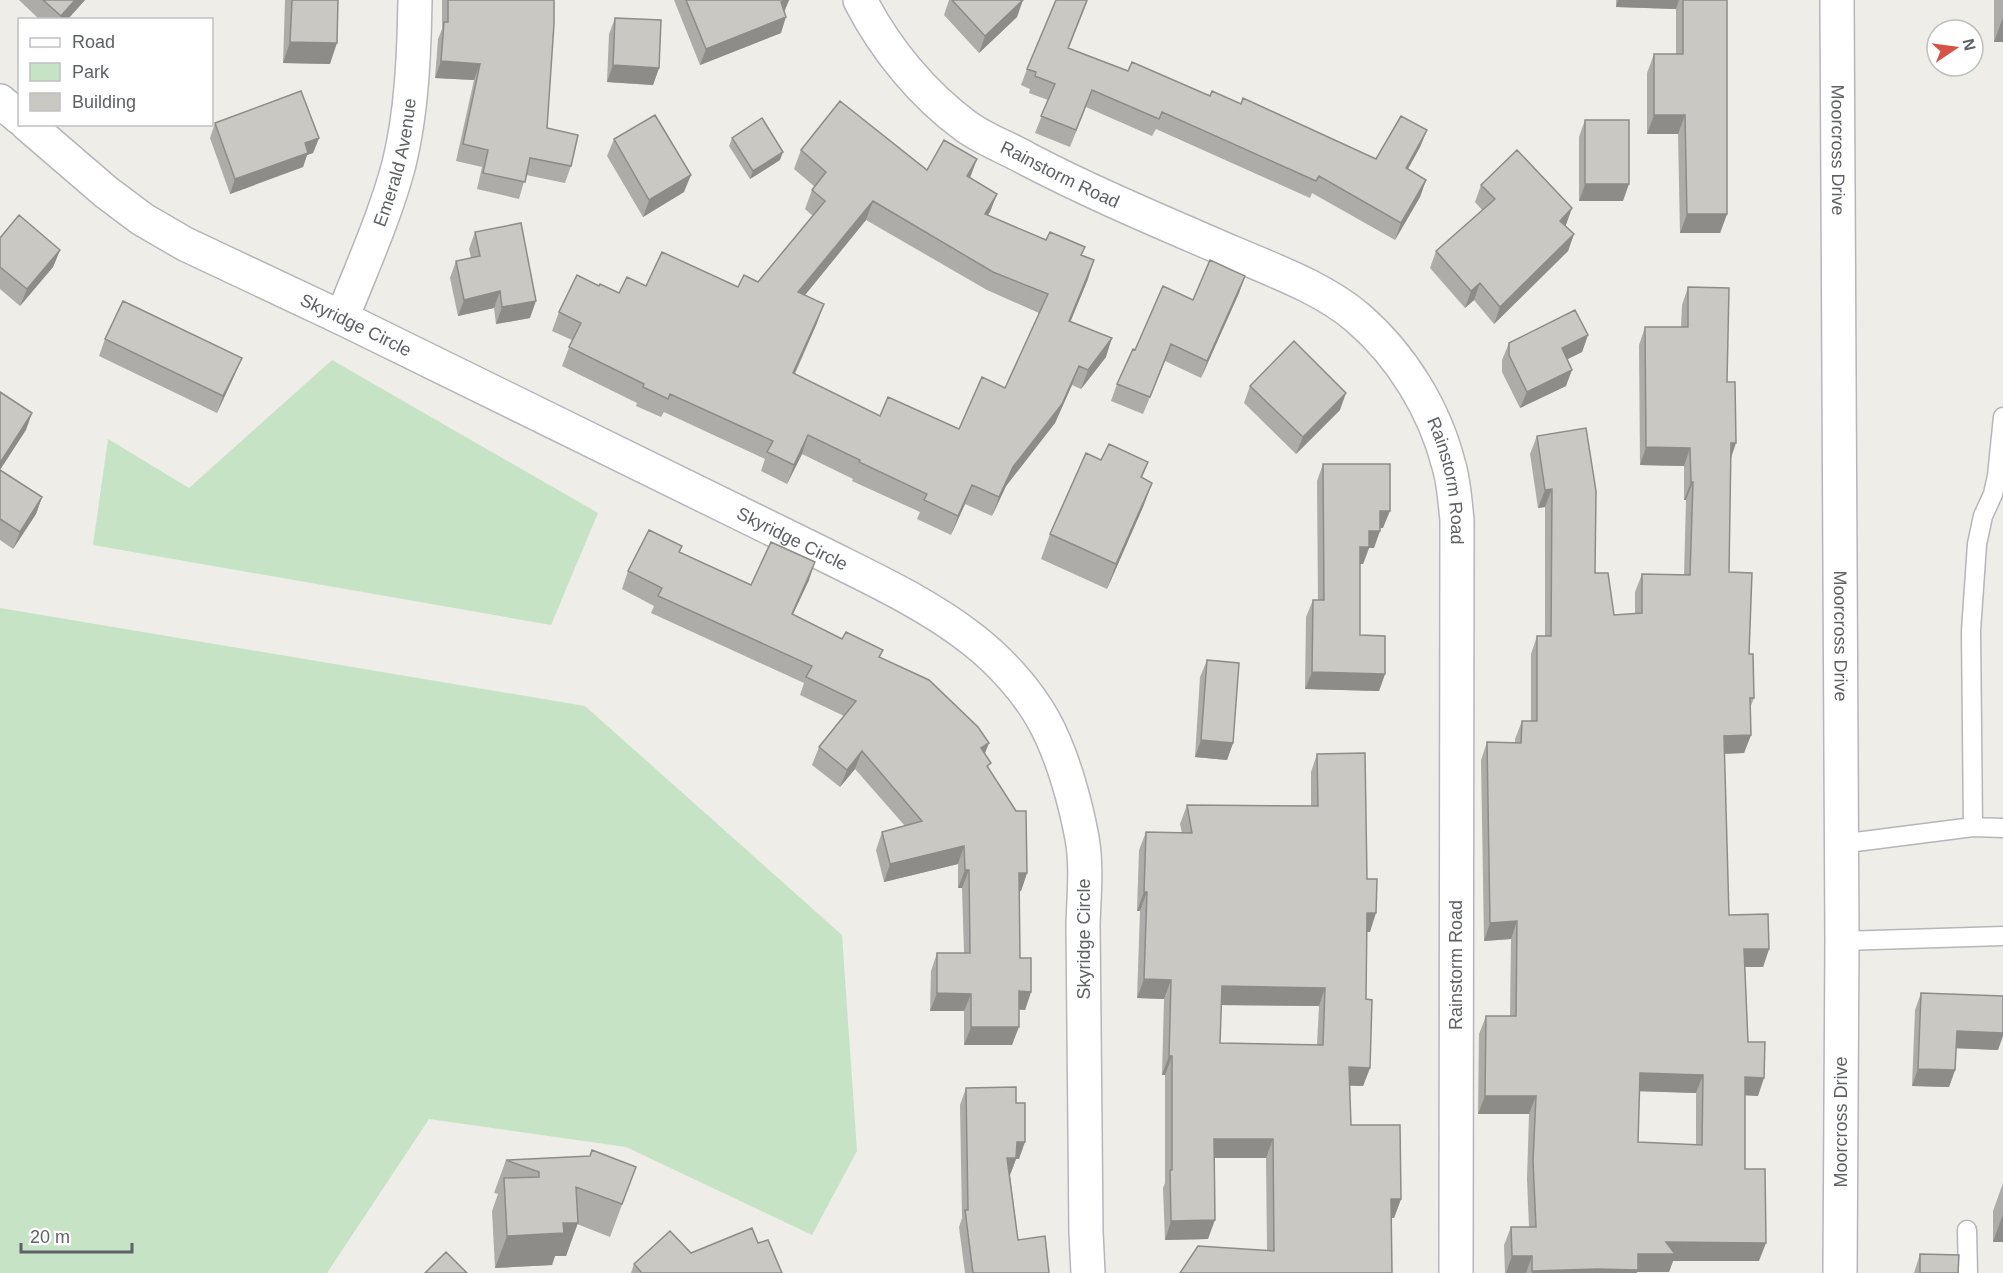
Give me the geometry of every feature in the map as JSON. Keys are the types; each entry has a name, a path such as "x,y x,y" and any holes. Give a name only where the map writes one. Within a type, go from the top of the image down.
{"street":[{"name":"Emerald Avenue","path":"342,318 385,209 399,162 410,94 415,0"},
{"name":"Rainstorm Road","path":"860,0 869,18 895,56 929,95 968,128 1131,209 1320,293 1357,317 1391,352 1416,386 1436,427 1449,467 1457,520 1456,1273"},
{"name":"Moorcross Drive","path":"1837,0 1842,941 1840,1273"},
{"path":"0,101 18,116"},
{"name":"Skyridge Circle","path":"29,126 106,192 142,219 185,244 342,318 899,592 972,638 997,660 1026,694 1044,721 1073,797 1082,839 1085,882 1083,924 1088,1273"}],"lane":[{"path":"1973,827 1971,631 1977,544 1983,516 1993,494 1997,476 2003,417"},
{"path":"1840,844 1973,827 2003,828"},
{"path":"1842,941 2003,936"},
{"path":"1967,1230 1968,1273"}],"green space":[{"path":"332,360 598,513 551,625 93,545 108,439 189,488"},
{"path":"0,608 585,706 842,935 857,1151 812,1235 626,1147 429,1119 327,1273 0,1273"}],"building":[{"path":"43,0 75,0 61,16"},
{"path":"292,0 338,0 337,43 290,42"},
{"path":"448,0 554,0 547,128 578,135 571,166 530,158 525,182 483,173 488,150 463,144 480,64 441,61 444,22 448,22"},
{"path":"686,0 787,0 781,2 786,17 706,49"},
{"path":"952,0 1023,0 985,36"},
{"path":"1056,0 1087,0 1068,48 1128,71 1132,62 1210,96 1212,91 1241,104 1243,98 1376,159 1401,116 1427,130 1406,168 1426,180 1401,223 1319,176 1316,181 1162,112 1159,119 1092,90 1076,130 1041,116 1055,84 1035,76 1036,72 1027,69"},
{"path":"1683,0 1727,0 1727,214 1687,214 1685,115 1654,115 1654,54 1683,54"},
{"path":"615,18 661,20 659,68 613,65"},
{"path":"301,91 319,138 305,143 308,153 235,179 215,123"},
{"path":"840,101 927,170 944,140 977,159 967,176 997,194 985,214 1046,240 1050,232 1085,247 1081,255 1094,260 1069,321 1112,338 1088,370 1079,366 1062,404 1013,467 999,497 972,485 958,516 924,500 927,494 808,435 794,465 767,452 773,441 670,394 668,399 643,387 644,384 569,347 581,323 559,312 577,275 619,293 627,277 646,286 662,252 738,287 744,275 758,282 825,201 812,190 826,172 801,150","holes":["873,201 993,272 1048,294 1005,388 982,377 959,429 888,397 880,416 793,373 824,304 798,292"]},
{"path":"655,115 691,175 649,200 614,139"},
{"path":"762,118 783,152 753,171 732,138"},
{"path":"1585,120 1629,120 1629,184 1585,184"},
{"path":"1517,150 1572,208 1560,221 1574,234 1500,307 1480,283 1471,291 1436,251 1495,199 1481,185"},
{"path":"19,215 60,250 27,289 0,267 0,238"},
{"path":"521,223 536,301 502,307 500,291 464,300 456,261 480,256 475,232"},
{"path":"1210,260 1245,276 1207,361 1171,344 1150,397 1117,384 1133,349 1135,350 1163,286 1193,300"},
{"path":"1688,287 1729,288 1727,382 1735,382 1736,443 1731,443 1729,572 1752,573 1749,654 1753,654 1754,698 1750,698 1751,735 1724,736 1729,915 1768,914 1769,949 1744,949 1748,1042 1765,1042 1764,1078 1745,1077 1745,1169 1765,1169 1766,1243 1666,1242 1675,1254 1638,1254 1638,1270 1532,1271 1532,1256 1512,1256 1511,1227 1536,1227 1533,1161 1536,1096 1485,1096 1486,1016 1516,1016 1517,921 1490,923 1487,742 1521,743 1522,721 1537,721 1537,636 1551,636 1552,489 1545,490 1537,436 1586,428 1596,491 1595,573 1608,573 1614,615 1642,613 1642,574 1690,575 1693,482 1691,482 1690,448 1646,447 1645,327 1688,327","holes":["1640,1073 1703,1075 1702,1145 1638,1142"]},
{"path":"123,301 242,358 223,396 105,339"},
{"path":"1575,310 1588,335 1562,348 1572,370 1527,392 1509,355 1509,343"},
{"path":"1294,341 1346,393 1303,437 1250,386"},
{"path":"0,392 32,413 0,463"},
{"path":"1109,444 1148,462 1141,477 1152,483 1116,564 1050,534 1086,453 1101,460"},
{"path":"1323,464 1390,464 1390,511 1380,511 1380,531 1369,531 1369,547 1360,547 1360,635 1385,636 1385,674 1312,672 1313,600 1324,600"},
{"path":"0,470 42,497 20,532 0,519"},
{"path":"649,530 682,546 679,552 751,585 771,542 815,562 792,614 842,639 846,632 883,650 879,657 929,680 978,727 989,743 981,748 991,763 987,766 1016,811 1026,811 1027,873 1019,873 1020,958 1031,958 1031,992 1019,991 1019,1027 971,1027 971,994 937,993 937,953 970,953 969,870 965,870 964,846 890,864 882,832 922,821 862,751 847,770 819,747 856,701 806,677 812,666 658,596 662,588 628,571"},
{"path":"1207,660 1239,663 1233,743 1201,740"},
{"path":"1365,753 1367,879 1377,879 1376,913 1367,913 1366,999 1372,1000 1370,1068 1349,1067 1351,1125 1400,1125 1401,1199 1391,1199 1392,1273 1180,1273 1198,1246 1274,1251 1273,1139 1214,1139 1215,1220 1171,1221 1172,1056 1169,1056 1171,980 1144,979 1147,892 1144,892 1146,832 1192,833 1187,805 1318,806 1317,754","holes":["1222,986 1325,988 1323,1045 1220,1043"]},
{"path":"1921,993 2003,996 2003,1033 1957,1031 1955,1070 1918,1069"},
{"path":"1016,1087 1016,1103 1025,1103 1025,1142 1017,1142 1016,1158 1007,1158 1018,1240 1045,1236 1049,1273 973,1273 965,1210 968,1210 966,1088"},
{"path":"592,1150 636,1167 622,1204 576,1187 578,1223 563,1223 564,1233 507,1236 504,1178 539,1177 539,1172 506,1160 590,1156"},
{"path":"752,1228 758,1243 768,1240 782,1273 642,1273 634,1264 670,1231 691,1253"},
{"path":"446,1252 467,1273 425,1273"},
{"path":"1920,1254 1959,1255 1958,1273 1920,1273"}]}
